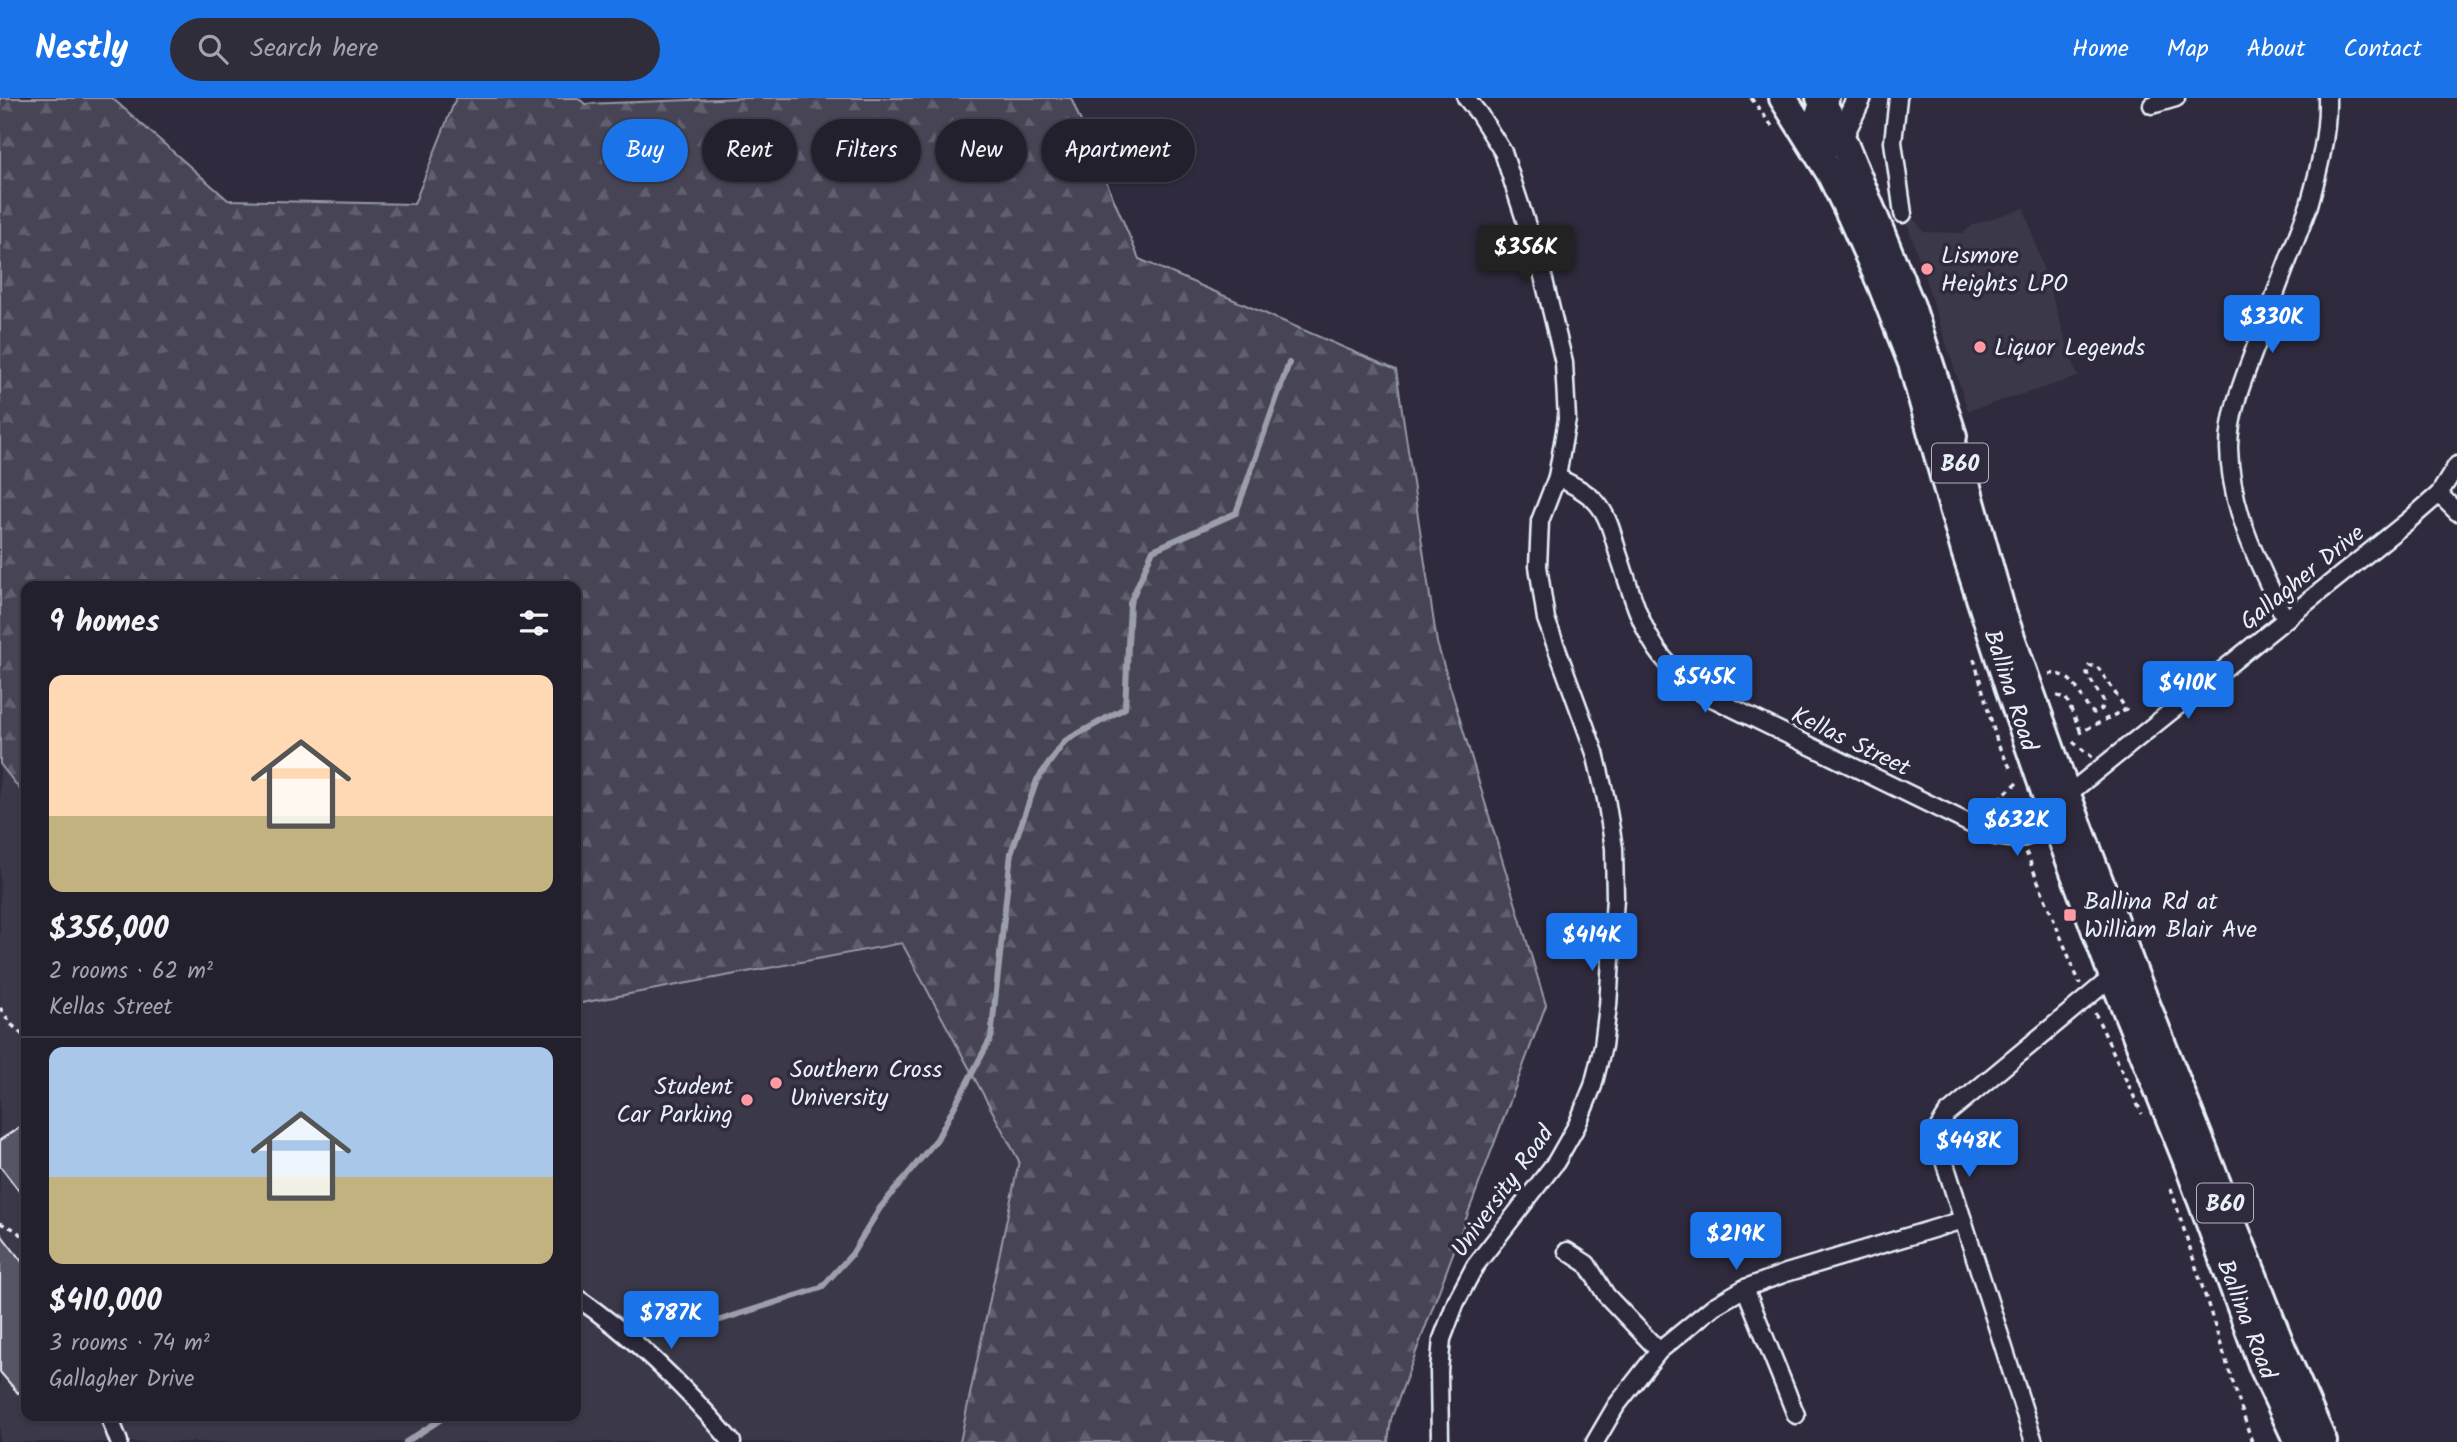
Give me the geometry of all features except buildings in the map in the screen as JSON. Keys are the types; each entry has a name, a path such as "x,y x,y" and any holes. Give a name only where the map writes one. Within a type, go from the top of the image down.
{"main road":[{"name":"Ballina Road","path":"1783,98 1830,173 1877,274 1912,363 1965,551 2009,688 2060,805 2122,970 2187,1161 2263,1367 2298,1442"},
{"name":"Ballina Road","path":"1824,100 1915,318 1939,389 2060,805"},
{"name":"Ballina Road","path":"2122,970 2323,1442"}],"street":[{"path":"1466,98 1503,152 1542,272 1564,363 1567,419 1557,477"},
{"path":"1841,136 1859,98"},
{"path":"1898,98 1893,142 1903,214"},
{"path":"2152,105 2176,98"},
{"path":"2286,619 2257,561 2243,524 2233,484 2229,447 2232,416 2242,384 2309,205 2324,143 2327,98"},
{"path":"1824,100 1815,117 1830,173"},
{"name":"Gallagher Drive","path":"2060,805 2408,521 2439,494 2457,465"},
{"name":"Kellas Street","path":"1557,477 1586,493 1608,520 1639,616 1650,641 1666,664 1685,682 1706,695 1995,836 2019,840 2027,838 2060,805"},
{"name":"University Road","path":"1440,1442 1438,1371 1443,1339 1456,1302 1475,1265 1556,1162 1577,1125 1593,1086 1603,1046 1608,1006 1615,898 1614,848 1595,753 1546,620 1538,566 1540,521 1557,477"},
{"path":"2439,494 2457,512"},
{"path":"2034,1442 1939,1144 1937,1130 1941,1121 2122,970"},
{"path":"1595,1442 1616,1406 1659,1351 1714,1306 1745,1288 1786,1273 1963,1220"},
{"path":"1567,1251 1587,1264 1606,1295 1659,1351"},
{"path":"1745,1288 1797,1415"},
{"path":"581,1301 614,1325 677,1381 732,1442"},
{"path":"111,1421 120,1442"}],"path":[{"path":"1751,98 1776,132"},
{"path":"1968,824 2020,783 1998,745 1972,653"},
{"path":"2049,674 2061,673 2068,676 2089,710 2094,713 2102,709 2104,703 2087,677 2087,671 2090,666 2097,666 2126,709 2080,733 2066,698 2057,696"},
{"path":"2008,822 2020,817 2026,801"},
{"path":"2027,853 2081,986"},
{"path":"0,1008 21,1033"},
{"path":"2094,1010 2143,1117"},
{"path":"2168,1179 2252,1442"},
{"path":"0,1223 16,1230 21,1236"}],"shaded area":[{"path":"2024,208 2078,377 1968,411 1908,226 1909,212 1924,232 1963,233 1974,224"},
{"name":"Southern Cross University","path":"0,764 21,791 21,1421 581,1421 581,1003 902,942 1019,1161 960,1442 0,1442"}],"green space":[{"path":"0,98 112,98 228,200 414,204 456,98 578,98 585,104 743,98 1071,98 1080,119 1041,119 1041,182 1106,182 1139,259 1396,370 1437,643 1546,1005 1391,1419 1388,1442 960,1442 1019,1161 902,943 581,1003 581,581 21,581 21,791 0,764"}],"waterway":[{"path":"676,1334 821,1288 852,1254 880,1208 937,1139 991,1038 1011,853 1037,780 1065,741 1125,708 1130,603 1153,550 1236,513 1289,363"},
{"path":"406,1442 438,1421"}],"place":[{"name":"Lismore Heights LPO","path":"1927,269"},
{"name":"Liquor Legends","path":"1980,347"},
{"name":"Ballina Rd at William Blair Ave","path":"2070,915"},
{"name":"Southern Cross University","path":"776,1083"},
{"name":"Student Car Parking","path":"747,1100"}]}
